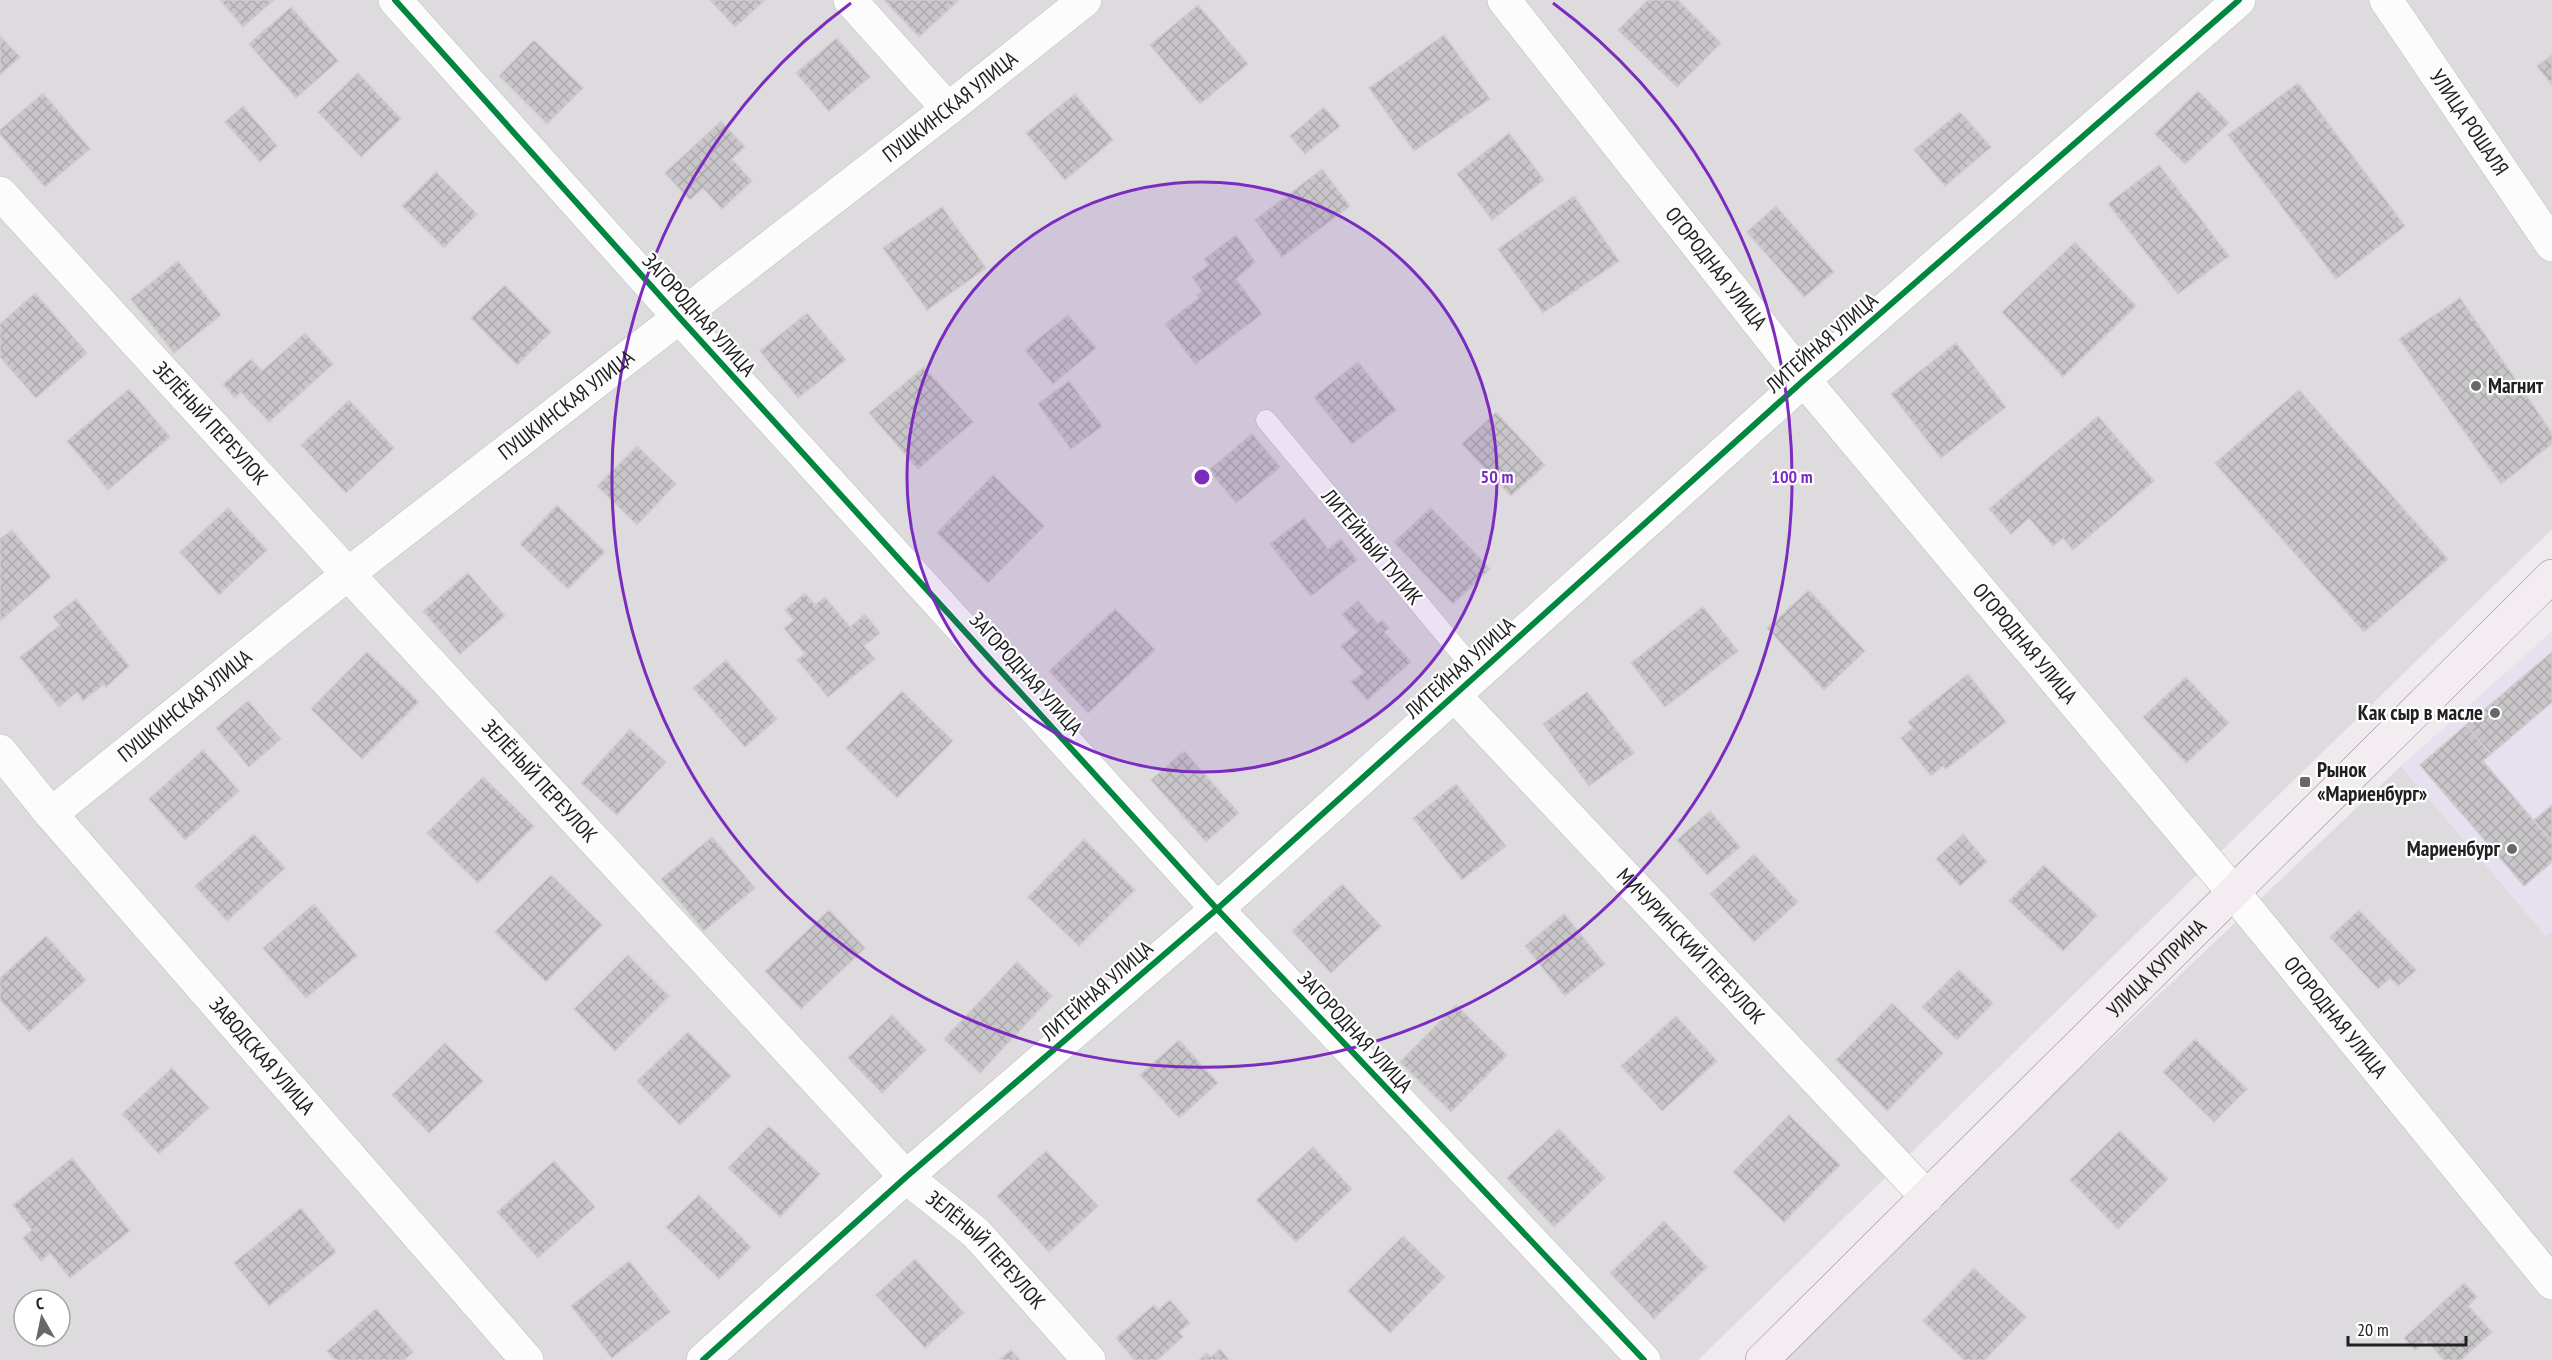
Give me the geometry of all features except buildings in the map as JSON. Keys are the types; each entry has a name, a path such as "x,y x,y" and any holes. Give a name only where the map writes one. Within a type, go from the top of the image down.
{"street":[{"name":"ЗАГОРОДНАЯ УЛИЦА","path":"395,0 679,317 1217,909 1644,1360"},
{"path":"850,0 948,109"},
{"name":"ПУШКИНСКАЯ УЛИЦА","path":"51,814 348,574 948,109 1085,0"},
{"name":"ОГОРОДНАЯ УЛИЦА","path":"1504,0 1804,380 2234,893 2552,1283"},
{"name":"ЛИТЕЙНАЯ УЛИЦА","path":"703,1360 906,1178 1217,909 1804,380 2239,0"},
{"name":"УЛИЦА РОШАЛЯ","path":"2386,0 2552,245"},
{"name":"ЗЕЛЁНЫЙ ПЕРЕУЛОК","path":"0,193 906,1178 976,1233 1089,1360"},
{"name":"УЛИЦА КУПРИНА","path":"1762,1360 2552,576"},
{"name":"МИЧУРИНСКИЙ ПЕРЕУЛОК","path":"1466,685 1928,1197"},
{"name":"ЗАВОДСКАЯ УЛИЦА","path":"4,760 527,1360"}],"lane":[{"name":"ЛИТЕЙНЫЙ ТУПИК","path":"1266,420 1466,685"}],"shaded area":[{"path":"0,0 2552,0 2552,529 1698,1360 0,1360"},
{"name":"Мариенбург","path":"2552,631 2552,932 2546,936 2401,766"},
{"path":"2401,766 2546,936 2552,932 2552,1360 1782,1360 1952,1190"}],"cycle path":[{"path":"395,0 679,317 1217,909 1644,1360"},
{"path":"703,1360 906,1177 1217,909 1804,380 2239,0"}],"place":[{"name":"Магнит","path":"2476,386"},
{"name":"Как сыр в масле","path":"2495,713"},
{"name":"Рынок «Мариенбург»","path":"2305,782"},
{"name":"Мариенбург","path":"2512,849"}]}
